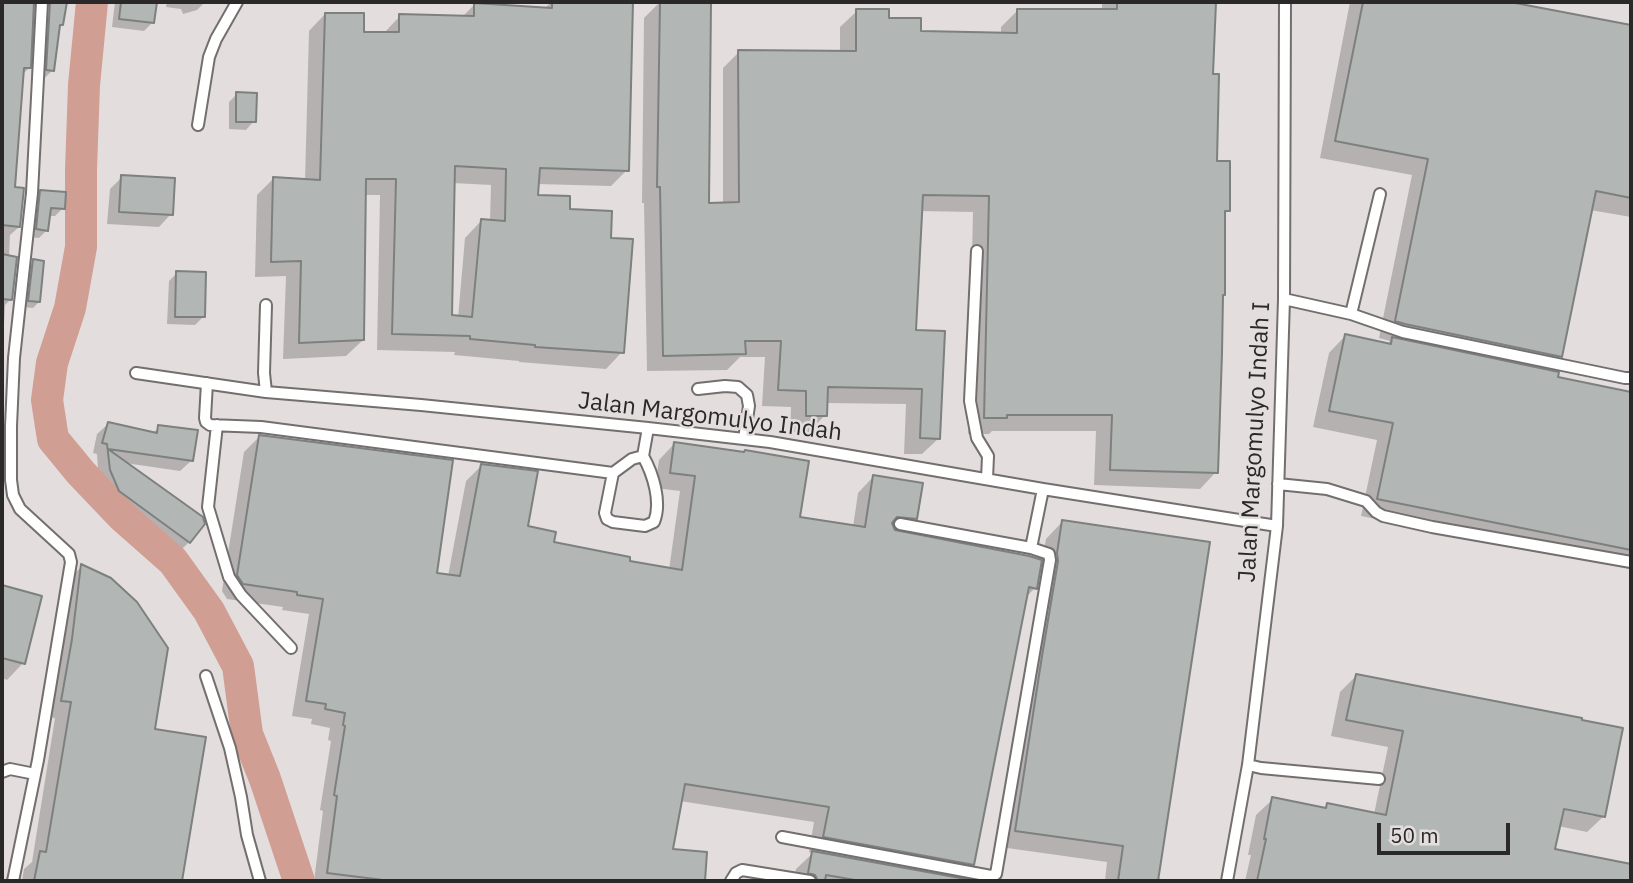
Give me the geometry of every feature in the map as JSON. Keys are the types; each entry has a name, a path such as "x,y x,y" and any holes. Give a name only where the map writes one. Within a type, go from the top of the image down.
{"lane":[{"path":"13,881 35,774 71,562 69,554 20,509 13,495 11,480 14,358 32,193 41,2"},
{"path":"198,125 209,57 237,2"},
{"name":"Jalan Margomulyo Indah I","path":"1227,881 1248,765 1277,526 1284,299 1285,2"},
{"path":"1351,314 1380,194"},
{"path":"977,251 970,401 977,438 988,456 987,479"},
{"path":"1284,299 1351,314 1403,332 1631,378"},
{"path":"266,305 266,392"},
{"path":"2,355 14,358"},
{"name":"Jalan Margomulyo Indah","path":"136,373 266,392 770,442 1277,526"},
{"path":"207,383 206,422 210,425 261,427 613,473"},
{"path":"698,389 738,387 747,395 749,406 744,439"},
{"path":"217,425 208,507 229,577 241,595 291,648"},
{"path":"643,456 632,459 613,473 605,513 607,519 645,526 654,522 656,496 649,467 643,456 648,428"},
{"path":"1278,484 1327,489 1366,501 1383,516 1432,527 1631,562"},
{"path":"1031,548 1043,489"},
{"path":"782,837 991,876 996,874 1049,554 1031,548 901,524"},
{"path":"206,676 230,748 247,835 261,881"},
{"path":"1248,765 1379,779"},
{"path":"2,772 10,769 35,774"},
{"path":"731,881 736,873 742,870 810,881"}],"building":[{"path":"2,2 34,2 31,68 24,68 15,187 24,188 20,227 2,225"},
{"path":"50,2 67,2 63,25 60,25 54,71 46,70"},
{"path":"121,2 157,2 154,23 119,19"},
{"path":"552,2 633,2 629,171 540,168 538,195 570,196 570,209 612,211 611,238 633,239 624,353 535,347 470,339 470,336 392,334 396,179 366,179 364,340 299,343 301,261 271,262 273,177 320,180 325,13 364,13 364,32 399,32 399,14 474,16 474,3 552,8","holes":["455,166 506,169 505,221 481,219 472,317 452,315"]},
{"path":"660,2 711,2 709,203 739,202 738,50 856,51 856,9 889,9 889,18 921,18 921,31 1017,33 1017,9 1117,9 1117,2 1216,2 1213,74 1219,74 1217,161 1230,161 1230,211 1225,211 1225,295 1218,473 1110,470 1112,415 1007,415 1007,418 984,418 989,196 923,195 916,330 945,331 940,439 920,438 922,389 828,387 827,416 806,416 806,391 778,390 781,341 745,341 746,354 663,356 660,187 657,187"},
{"path":"1363,2 1510,2 1631,25 1631,198 1596,191 1562,357 1395,321 1428,159 1335,141"},
{"path":"236,92 257,93 256,122 236,122"},
{"path":"121,175 175,178 173,215 119,212"},
{"path":"40,190 66,192 65,209 51,208 48,231 36,229"},
{"path":"2,254 17,257 12,300 2,299"},
{"path":"33,259 44,261 40,302 28,301"},
{"path":"176,271 206,272 205,317 175,317"},
{"path":"1345,334 1391,344 1392,337 1559,372 1558,377 1631,392 1631,550 1377,499 1393,423 1329,411"},
{"path":"108,422 157,433 158,425 198,430 193,461 108,449 203,517 205,524 190,543 119,491 110,470 107,444 102,443"},
{"path":"259,435 453,460 437,573 460,576 481,464 538,471 528,526 556,532 554,542 630,557 630,561 682,570 695,476 670,473 674,442 809,461 800,517 865,527 873,475 923,483 917,519 897,517 892,523 895,530 1042,560 1037,589 1029,587 974,865 823,837 829,807 685,784 673,849 707,852 705,881 391,881 327,873 345,713 325,709 326,704 306,701 323,599 243,584 237,575"},
{"path":"1062,520 1210,542 1158,881 1118,881 1123,846 1015,831 1058,561"},
{"path":"81,564 111,578 137,602 168,648 155,729 206,737 182,881 34,881 40,851 46,852 71,702 61,701"},
{"path":"2,585 42,596 25,664 2,658"},
{"path":"1356,674 1623,728 1605,817 1564,809 1555,849 1631,864 1631,881 1257,881 1272,797 1326,808 1327,803 1386,815 1403,731 1346,720"},
{"path":"812,851 971,880 861,881 826,875 825,881 818,881 815,875 808,873"}],"waterway":[{"path":"92,2 84,85 81,247 70,308 52,363 47,400 53,439 122,516 173,561 209,611 238,666 247,734 299,881"}]}
